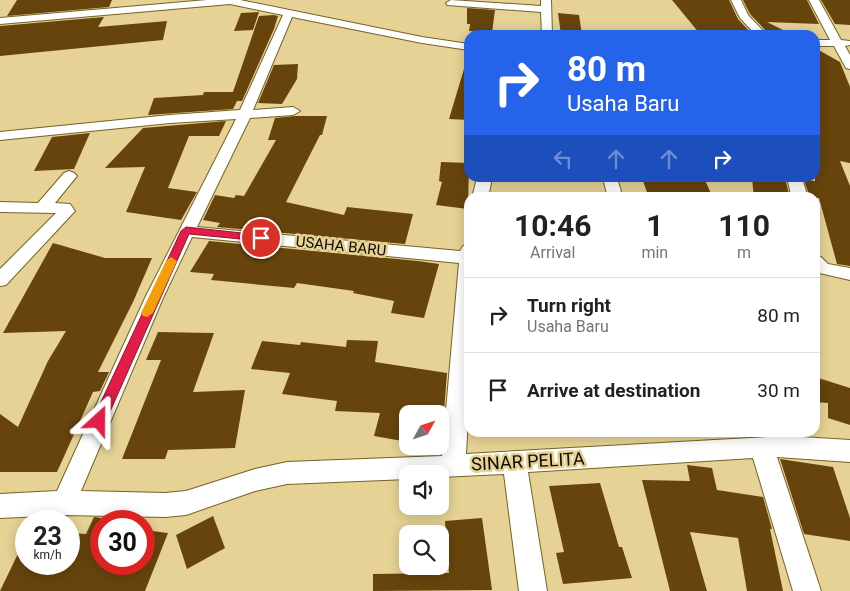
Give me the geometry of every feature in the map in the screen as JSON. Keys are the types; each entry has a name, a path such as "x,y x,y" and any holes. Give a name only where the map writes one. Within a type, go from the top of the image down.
{"street":[{"path":"64,503 154,298 237,132 286,0"},
{"path":"736,0 744,16 757,30"},
{"path":"814,0 850,65"},
{"path":"0,21 230,1 422,40 464,46"},
{"path":"451,3 546,4 547,30"},
{"path":"820,43 850,43"},
{"path":"0,136 245,113 293,111"},
{"path":"42,208 69,176"},
{"path":"0,207 64,208 67,211 0,280"},
{"name":"USAHA BARU","path":"186,231 464,254"},
{"path":"820,267 850,274"},
{"path":"452,466 464,307"},
{"name":"SINAR PELITA","path":"0,506 64,503 165,506 186,503 256,480 287,473 452,466 784,446 850,451"},
{"path":"762,448 807,591"},
{"path":"514,462 533,591"}],"building":[{"path":"17,0 112,0 109,7 7,16"},
{"path":"672,0 729,0 738,19 748,30 697,30"},
{"path":"743,0 807,0 819,24 767,22 783,30 765,30 750,14"},
{"path":"821,0 850,0 850,25 835,24"},
{"path":"467,8 495,10 492,30 469,30 470,24 467,24"},
{"path":"259,12 253,30 234,31 241,13"},
{"path":"558,13 579,15 581,30 560,30"},
{"path":"259,16 278,16 274,29 242,101 237,101 233,109 148,115 154,98 203,95 204,92 233,92"},
{"path":"104,17 98,27 167,21 163,40 0,56 0,26"},
{"path":"820,51 840,62 850,87 850,163 840,161 850,186 850,266 837,264 820,202 820,192 808,192 805,182 820,182"},
{"path":"298,64 297,79 282,104 258,103 274,65"},
{"path":"464,69 464,120 449,119"},
{"path":"327,116 322,135 320,135 286,202 344,215 347,207 413,214 405,244 217,227 220,223 203,220 215,195 234,198 236,195 244,196 276,140 268,140 275,118"},
{"path":"226,121 219,136 189,136 168,188 197,192 181,220 126,212 145,167 105,168 143,128"},
{"path":"90,133 74,169 34,171 52,137"},
{"path":"441,162 464,163 464,182 469,182 468,192 464,192 464,208 436,205 442,182 439,181"},
{"path":"643,182 706,182 710,192 647,192"},
{"path":"752,182 786,182 788,192 753,192"},
{"path":"209,241 439,264 424,318 391,313 394,301 353,293 354,291 297,283 294,288 211,280 214,274 190,272"},
{"path":"53,243 105,258 152,258 133,302 98,372 109,372 100,391 93,392 57,472 0,472 0,414 18,427 48,361 66,331 3,333"},
{"path":"158,332 214,333 193,392 245,390 235,448 168,450 165,459 122,459 161,360 146,360"},
{"path":"347,340 378,341 375,362 447,373 444,405 399,405 399,440 374,436 380,413 335,411 337,401 282,394 290,373 251,369 262,341 300,345 301,342 346,347"},
{"path":"820,379 850,388 850,425 828,418 828,403 820,402"},
{"path":"780,459 833,467 850,518 850,541 804,534"},
{"path":"687,465 712,468 717,490 763,497 772,529 770,529 783,591 747,591 738,538 690,532 707,591 670,591 642,480 690,481"},
{"path":"600,483 619,547 622,547 632,578 563,584 556,553 564,552 549,486"},
{"path":"213,516 225,548 187,569 176,535"},
{"path":"482,518 492,590 373,591 373,574 449,575 449,525 445,525 445,521"},
{"path":"90,526 90,575 151,575 145,591 0,591 15,560 15,575 80,575 80,534 86,534"},
{"path":"155,531 168,533 155,566"}],"slow traffic":[{"path":"147,313 171,261"}],"route":[{"path":"99,421 186,231 261,238"}]}
